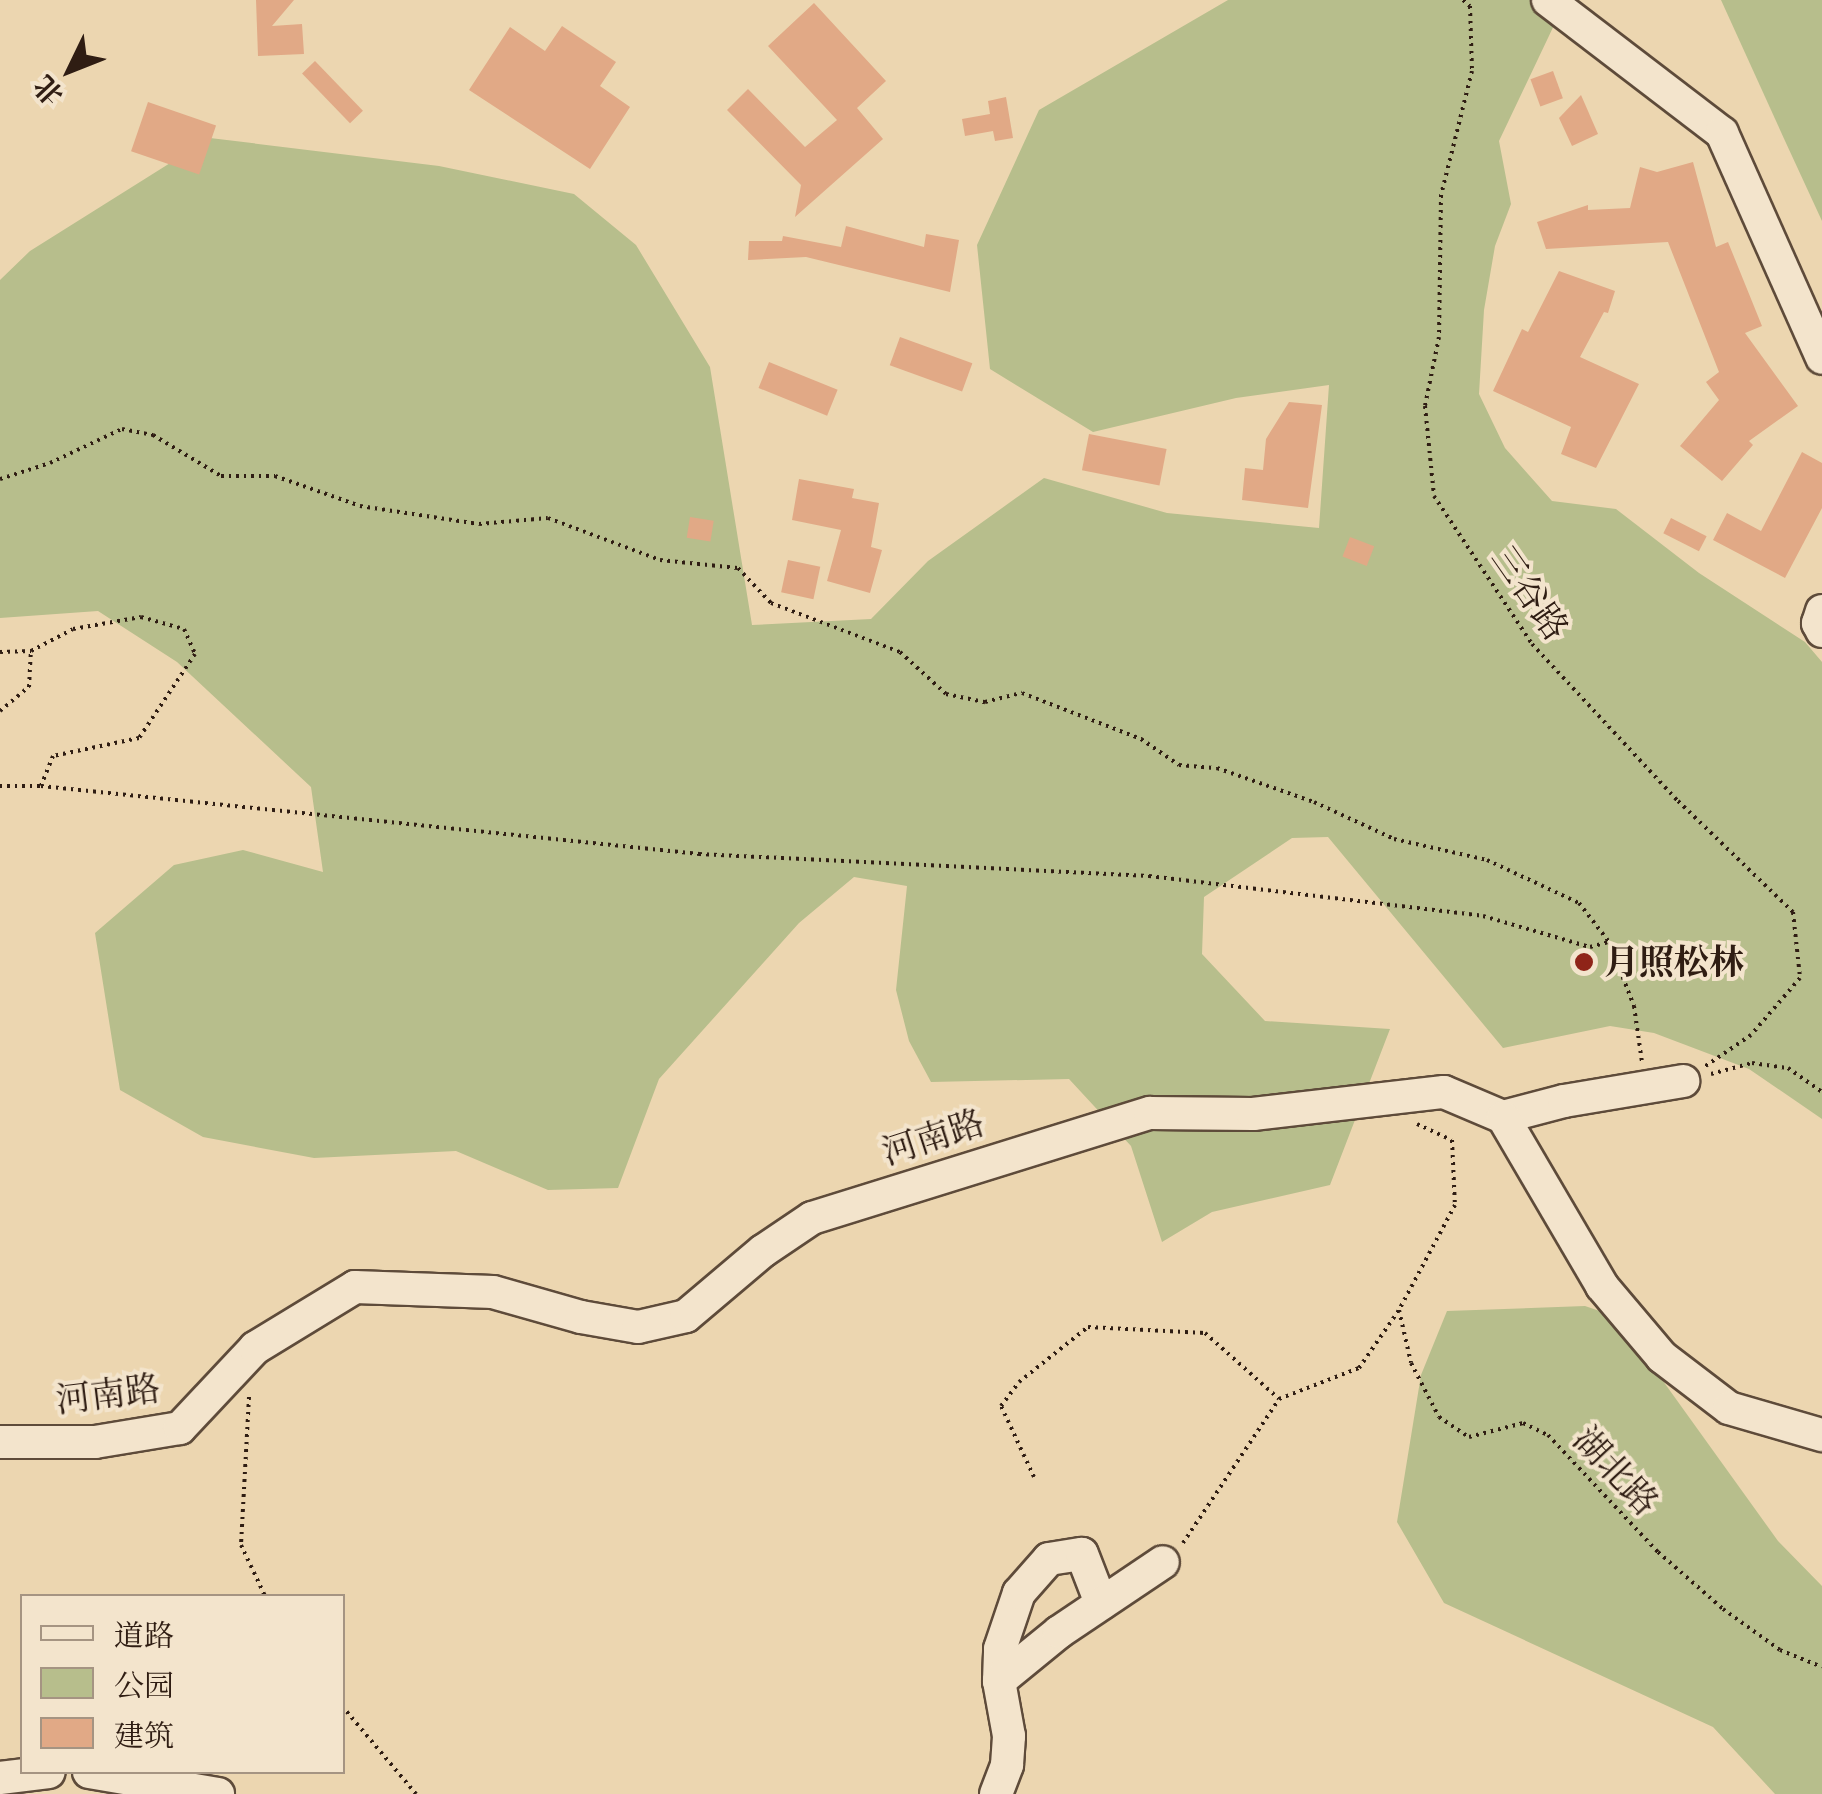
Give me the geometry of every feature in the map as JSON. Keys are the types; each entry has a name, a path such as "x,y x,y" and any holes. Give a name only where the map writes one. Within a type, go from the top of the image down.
{"street":[{"path":"1548,0 1722,132 1822,358"},
{"path":"1822,611 1818,623 1822,631"},
{"path":"1683,1081 1564,1101 1503,1117 1602,1286 1662,1357 1729,1408 1822,1434"},
{"name":"河南路","path":"0,1442 95,1442 180,1428 255,1348 355,1288 492,1292 580,1317 638,1327 686,1316 812,1218 1150,1113 1253,1114 1444,1092 1503,1117"},
{"path":"996,1794 1007,1765 1009,1736 999,1682 1000,1649 1019,1593 1049,1558 1082,1554 1102,1603"},
{"path":"999,1682 1163,1562"},
{"path":"0,1778 33,1774"},
{"path":"101,1774 218,1794"}],"path":[{"name":"三谷路","path":"1462,0 1470,6 1472,71 1442,195 1439,337 1424,406 1434,496 1532,644 1678,801 1793,912 1800,978 1750,1035 1683,1081"},
{"path":"0,479 50,463 122,430 153,435 221,476 275,476 360,506 479,524 548,518 660,560 738,568 771,603 900,652 946,694 985,702 1022,693 1141,739 1178,766 1217,768 1314,802 1394,839 1487,860 1579,903 1608,942 1634,1006 1646,1087"},
{"path":"0,652 31,651 73,629 141,617 184,629 194,654 139,738 53,756 41,786"},
{"path":"0,710 29,687 31,651"},
{"path":"0,786 41,786 698,854 1149,876 1483,916 1590,947 1608,942"},
{"path":"1683,1081 1752,1063 1788,1068 1822,1092"},
{"path":"1163,1562 1188,1539 1279,1399 1359,1368 1399,1310 1454,1205 1452,1140 1427,1126 1412,1124"},
{"name":"湖北路","path":"1399,1310 1411,1364 1440,1417 1469,1437 1523,1423 1548,1434 1645,1540 1723,1609 1780,1650 1822,1668"},
{"path":"1034,1476 1002,1406 1019,1382 1088,1327 1205,1333 1279,1399"},
{"path":"255,1348 245,1431 241,1546 265,1594"},
{"path":"345,1710 416,1794"}],"green space":[{"path":"1228,0 1566,0 1499,141 1511,204 1495,246 1484,310 1479,394 1505,448 1552,501 1616,509 1699,573 1805,642 1822,662 1822,1119 1749,1069 1654,1033 1610,1026 1503,1048 1328,837 1292,838 1204,897 1202,954 1265,1021 1390,1029 1330,1185 1212,1212 1162,1242 1131,1146 1069,1079 931,1082 909,1041 896,990 907,886 854,877 799,923 659,1079 618,1188 548,1190 456,1151 314,1158 203,1137 120,1090 95,933 174,865 243,850 323,872 311,787 177,662 98,611 0,618 0,280 30,251 210,138 439,166 574,194 636,245 710,367 752,625 871,619 928,561 1044,478 1167,513 1319,528 1329,385 1236,398 1093,432 990,369 977,245 1039,110"},
{"path":"1721,0 1822,0 1822,221 1786,143"},
{"path":"1585,1306 1617,1317 1778,1541 1822,1586 1822,1794 1775,1794 1713,1727 1444,1603 1397,1522 1421,1375 1447,1311"}],"building":[{"path":"256,0 294,0 272,26 302,24 304,54 258,56"},
{"path":"814,3 886,81 857,108 883,139 795,217 801,185 727,110 748,89 805,147 837,120 768,46"},
{"path":"562,26 616,62 600,86 630,107 590,169 469,90 510,27 545,51"},
{"path":"315,61 363,111 350,123 302,74"},
{"path":"1553,71 1563,98 1540,106 1530,79"},
{"path":"1581,95 1598,134 1572,146 1559,118"},
{"path":"1006,97 1013,138 995,141 993,131 965,136 962,119 990,114 988,101"},
{"path":"148,102 216,125 199,175 131,151"},
{"path":"1693,162 1716,247 1728,242 1762,326 1745,333 1798,406 1749,441 1753,445 1722,481 1680,446 1719,400 1706,382 1719,372 1668,242 1546,249 1537,222 1588,205 1588,210 1630,208 1640,167 1657,172"},
{"path":"846,226 924,247 926,234 959,240 950,292 806,257 748,260 749,241 782,241 783,236 841,247"},
{"path":"1559,271 1615,291 1608,313 1604,312 1580,357 1639,384 1596,468 1561,454 1571,427 1493,391 1522,329 1528,332"},
{"path":"900,337 972,363 962,392 890,365"},
{"path":"769,362 838,390 827,416 759,388"},
{"path":"1289,402 1322,405 1308,508 1242,500 1245,468 1263,470 1266,439"},
{"path":"1089,434 1167,449 1159,485 1082,470"},
{"path":"1802,452 1822,463 1822,508 1785,578 1713,540 1727,513 1761,531"},
{"path":"799,479 854,489 852,498 879,503 871,547 882,550 870,593 827,581 841,530 792,520"},
{"path":"690,517 714,521 710,541 687,538"},
{"path":"1671,518 1707,536 1699,551 1663,533"},
{"path":"1350,537 1374,546 1367,566 1342,557"},
{"path":"788,560 820,567 813,599 781,592"}],"place":[{"name":"月照松林","path":"1584,962"}]}
